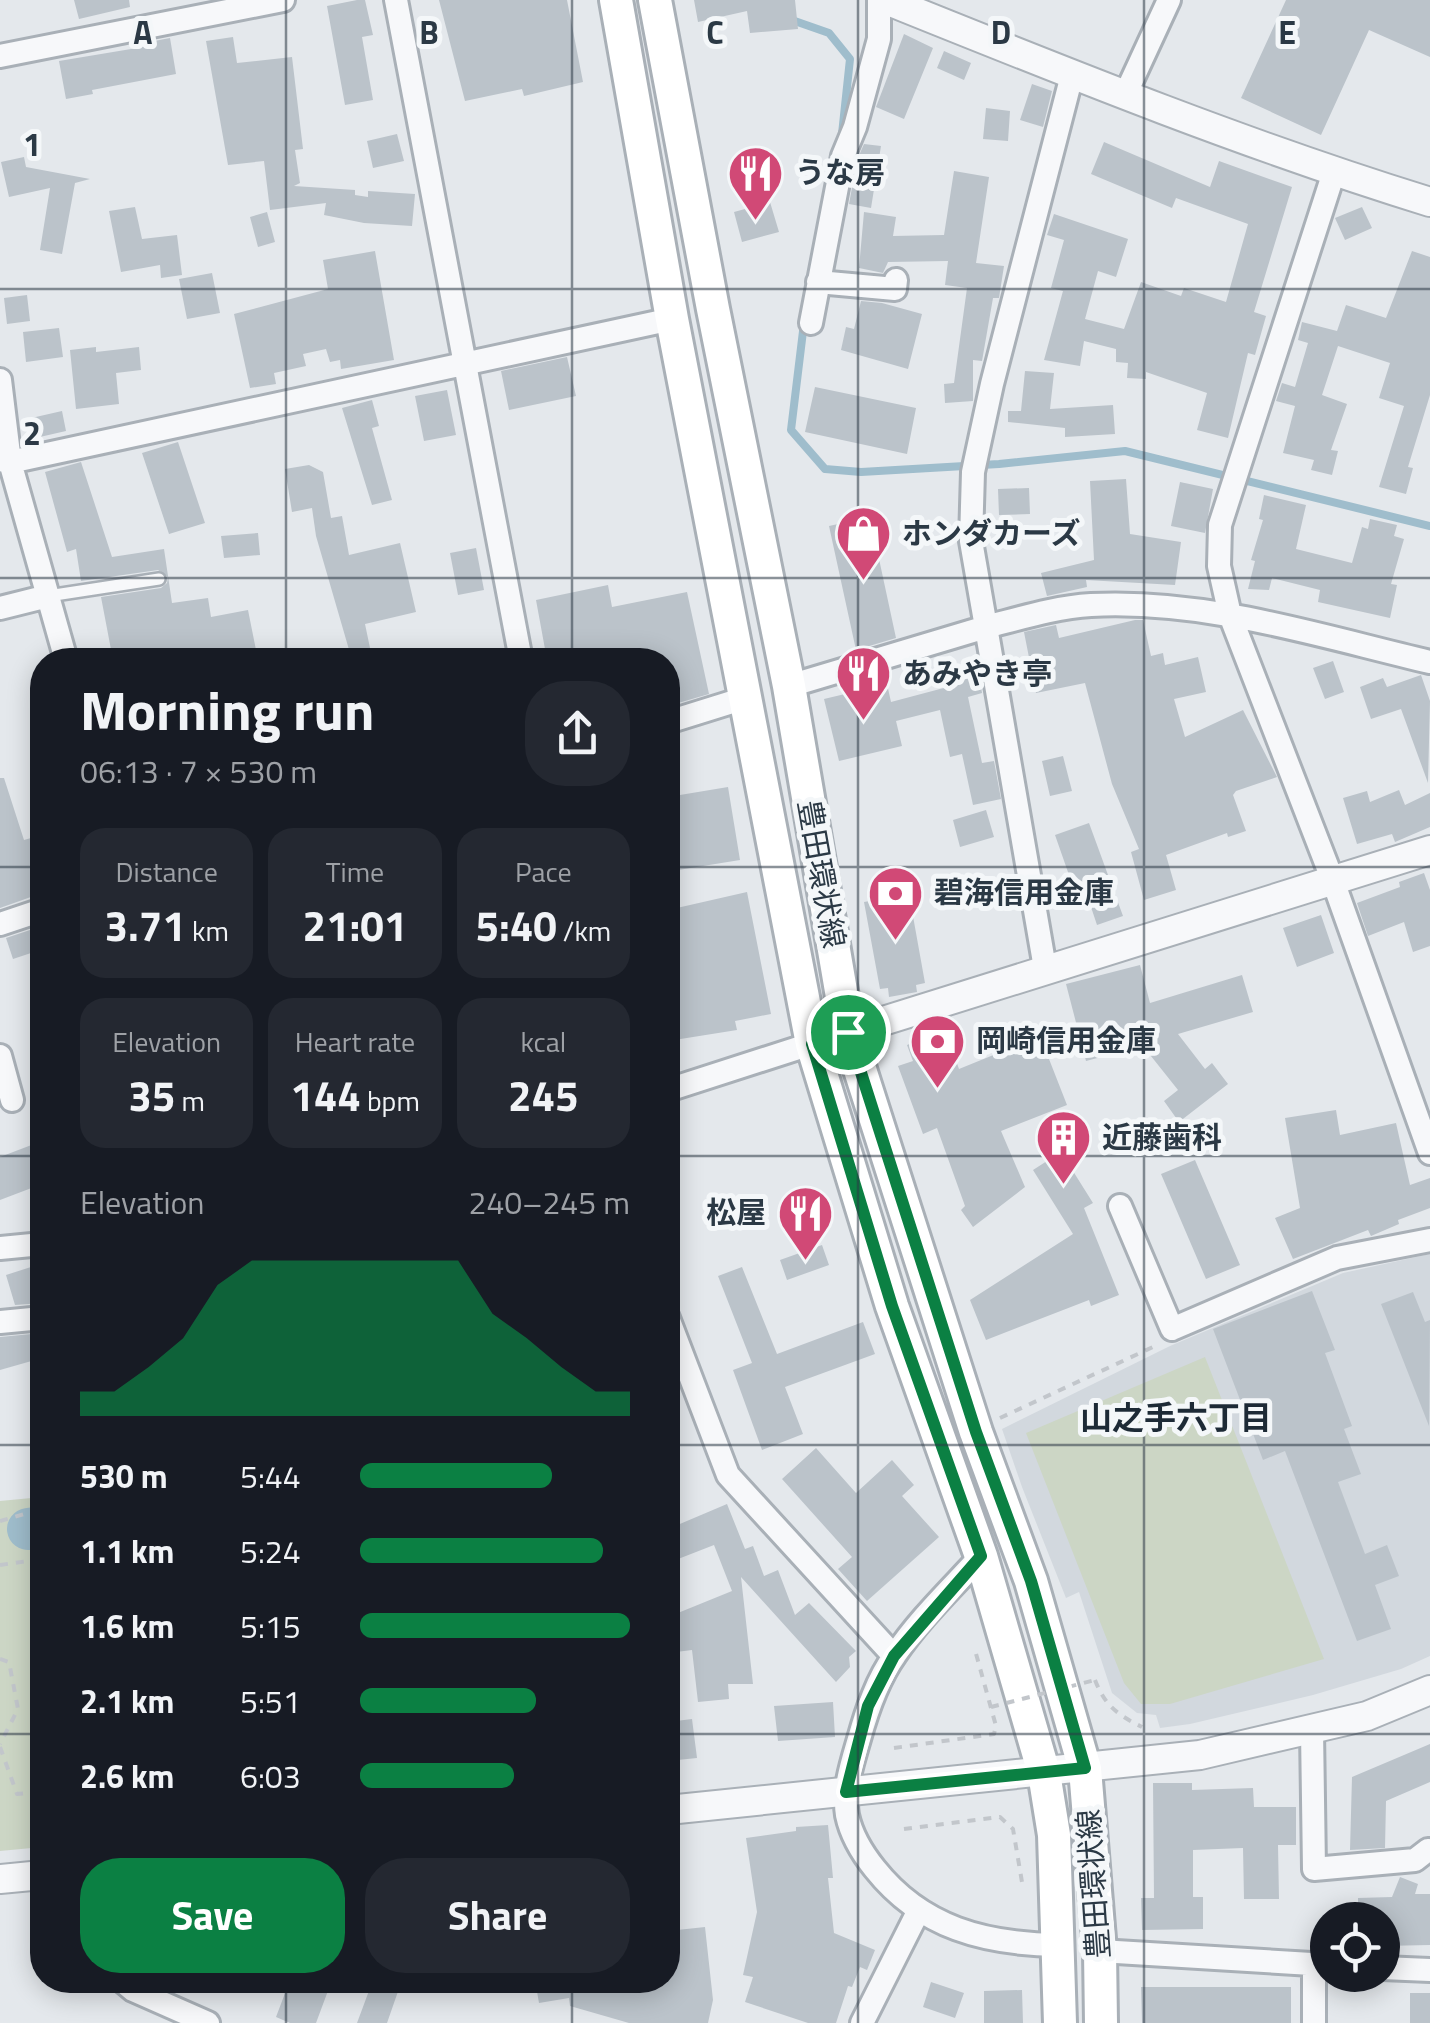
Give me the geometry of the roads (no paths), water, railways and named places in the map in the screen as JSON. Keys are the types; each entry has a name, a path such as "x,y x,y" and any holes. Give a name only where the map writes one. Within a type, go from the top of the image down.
{"main road":[{"name":"豊田環状線","path":"616,0 672,319 812,1044 892,1306 981,1556 1044,1773 1054,1835 1060,2023"},
{"name":"豊田環状線","path":"655,0 712,309 789,686 848,1032 976,1432 1031,1581 1085,1768 1100,1950 1101,2023"}],"street":[{"path":"0,56 283,0"},
{"path":"396,0 519,648"},
{"path":"811,323 843,156 880,38 883,0 1334,172 1430,202"},
{"path":"1126,93 1170,0"},
{"path":"1046,968 971,541 973,472 1072,75"},
{"path":"1334,172 1220,525 1219,566 1230,614 1428,1143"},
{"path":"818,282 895,290 896,280"},
{"path":"5,461 672,319"},
{"path":"0,380 5,461 63,648"},
{"path":"0,608 48,596"},
{"path":"789,686 986,626 1093,605 1165,606 1230,614 1430,662"},
{"path":"680,718 745,698"},
{"path":"680,1086 1430,850"},
{"path":"0,924 30,914"},
{"path":"0,1056 12,1100"},
{"path":"1120,1206 1172,1329 1338,1258 1430,1240"},
{"path":"0,1248 30,1245"},
{"path":"0,1322 30,1319"},
{"path":"680,1350 728,1476 894,1656"},
{"path":"981,1556 894,1656 868,1706 846,1792 847,1813 853,1835 887,1884 918,1912 950,1928 1003,1940 1059,1945"},
{"path":"680,1809 1216,1752 1367,1716 1430,1690"},
{"path":"1312,1730 1314,1869 1415,1860 1428,1850"},
{"path":"0,1879 30,1881"},
{"path":"862,2023 918,1912"},
{"path":"1100,1950 1310,1963"},
{"path":"1400,1969 1430,1970"},
{"path":"1314,2023 1318,1992"},
{"path":"141,1993 208,2023"}],"lane":[{"path":"48,596 159,579"}],"waterway":[{"path":"789,19 829,33 850,59 842,134"},
{"path":"804,323 791,430 825,469 861,472 999,464 1125,451 1430,526"}],"place":[{"name":"うな房","path":"756,222"},
{"name":"ホンダカーズ","path":"863,583"},
{"name":"あみやき亭","path":"863,723"},
{"name":"碧海信用金庫","path":"895,942"},
{"name":"岡崎信用金庫","path":"937,1090"},
{"name":"近藤歯科","path":"1063,1187"},
{"name":"松屋","path":"805,1262"}],"district":[{"name":"山之手六丁目","path":"1176,1418"}]}
